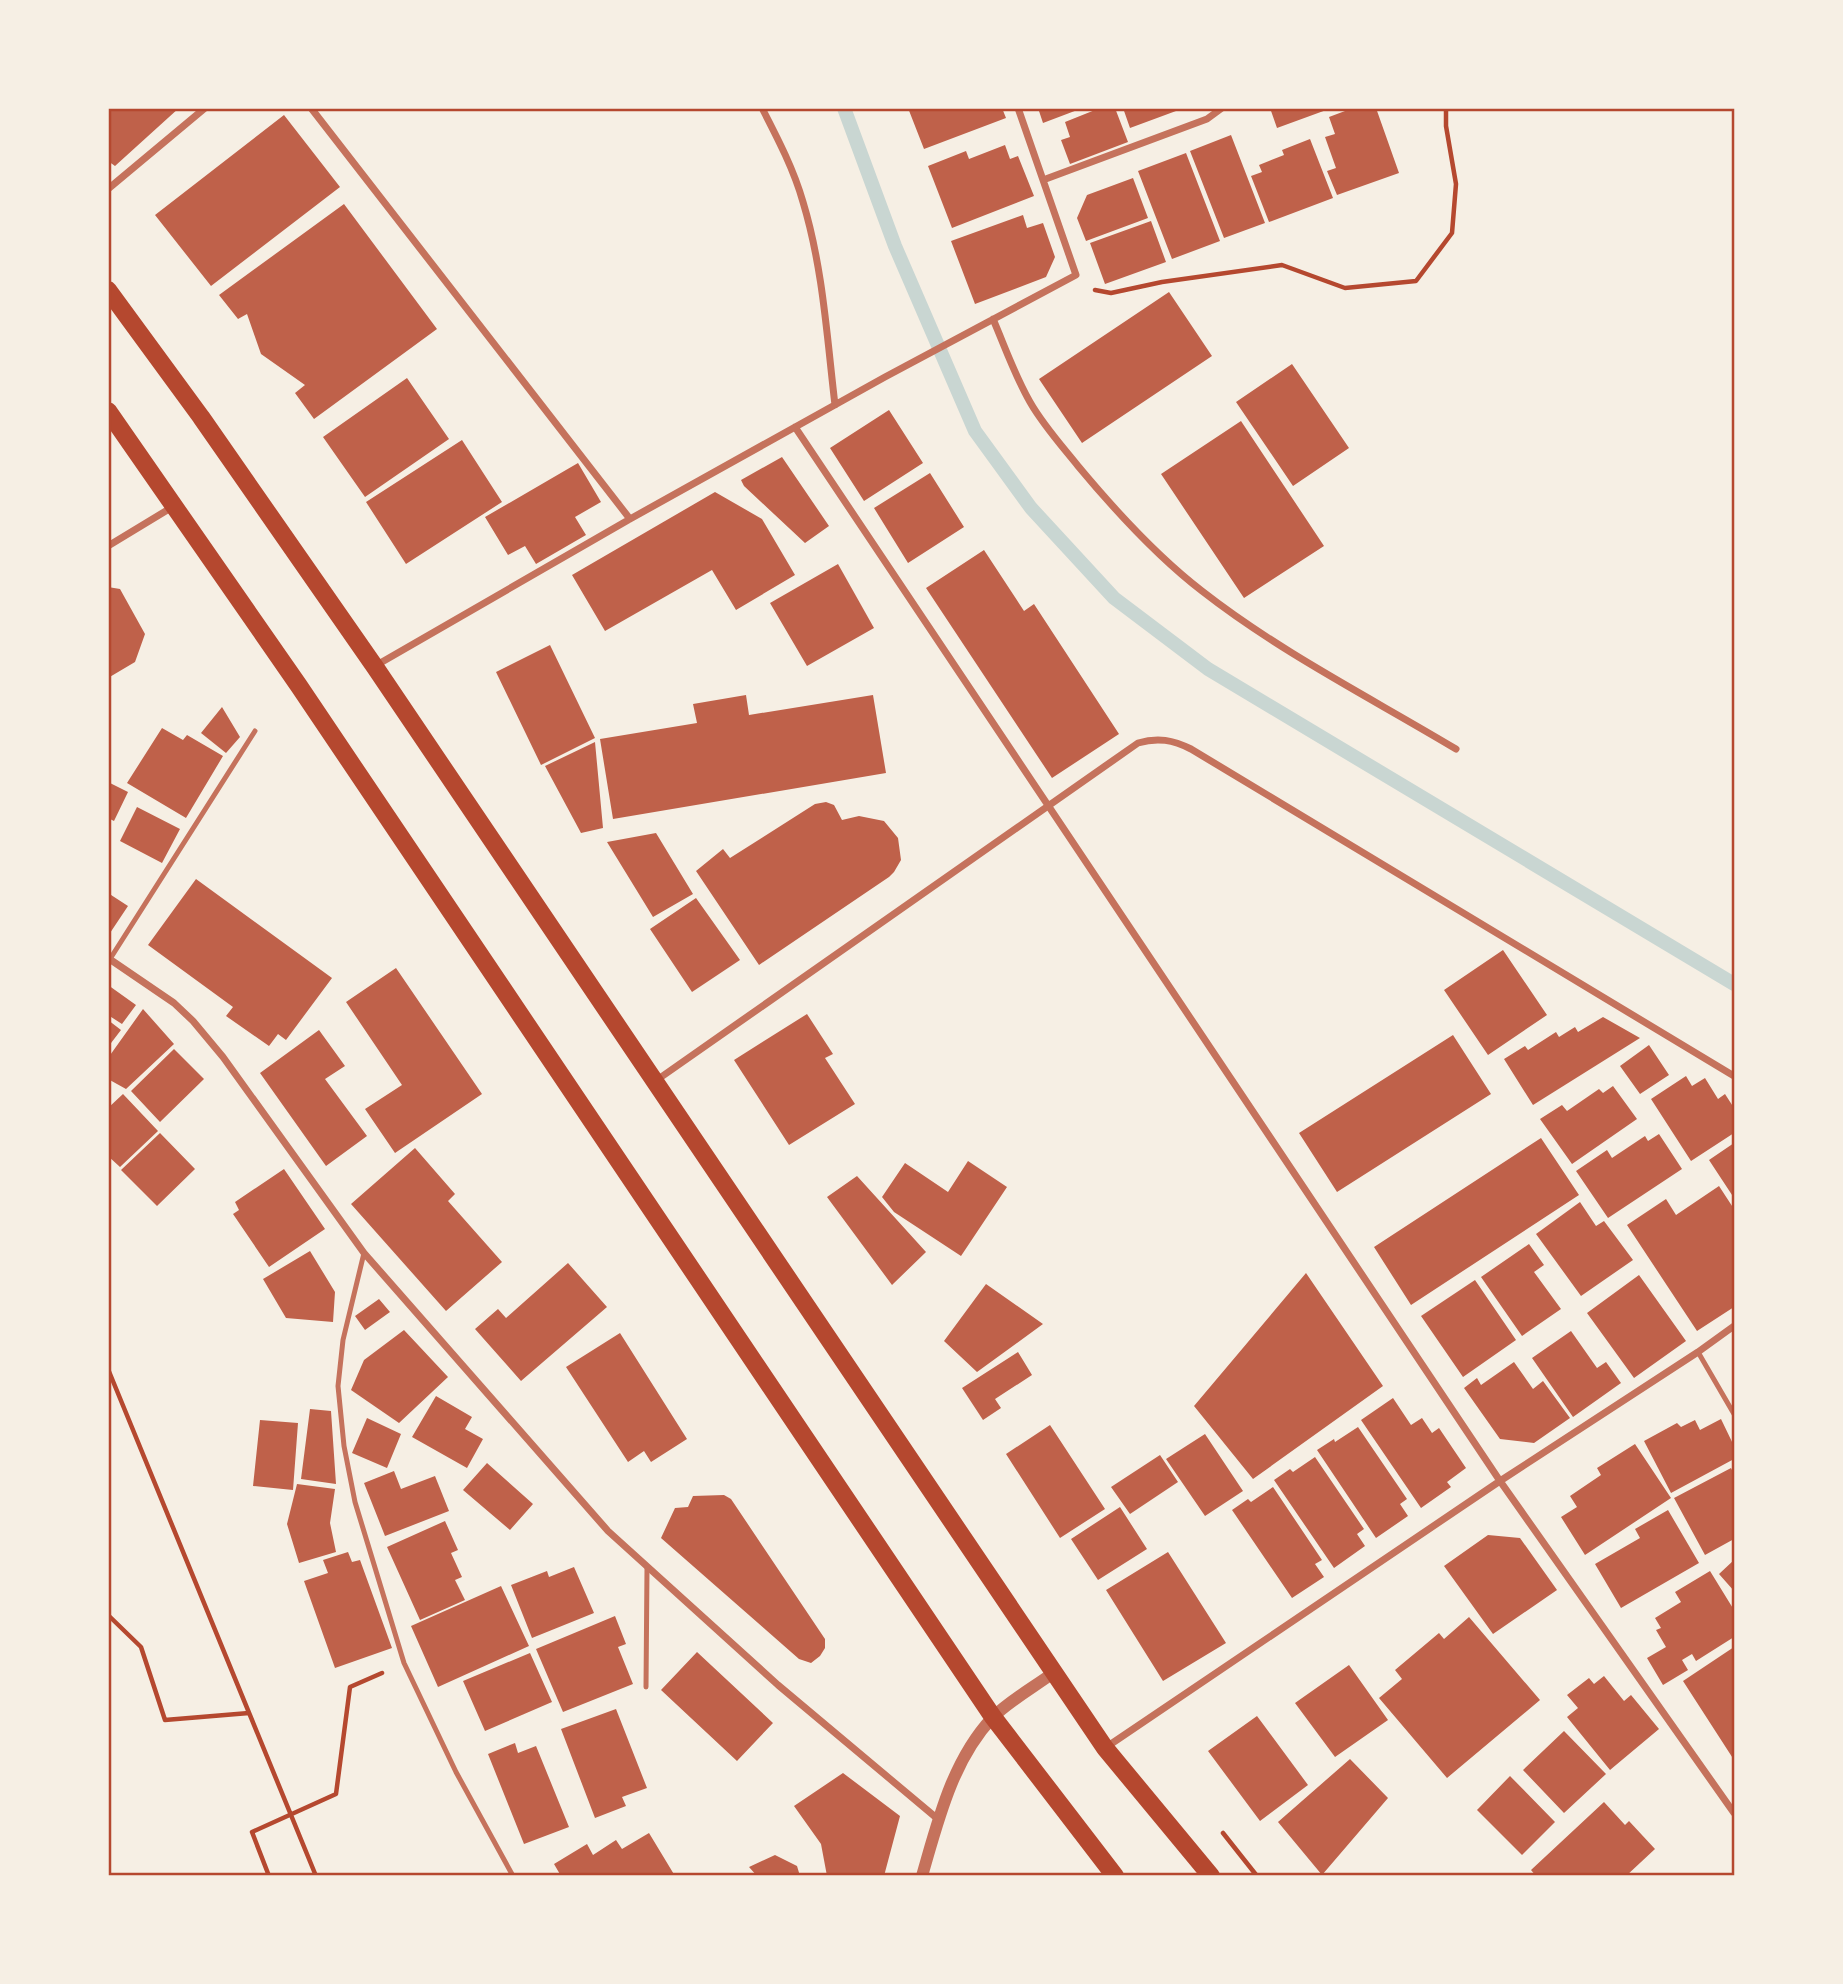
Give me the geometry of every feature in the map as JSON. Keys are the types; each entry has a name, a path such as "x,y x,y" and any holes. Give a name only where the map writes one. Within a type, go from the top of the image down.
{"main road":[{"path":"108,290 201,417 374,667 1105,1748 1211,1875"},
{"path":"108,411 175,505 563,1076 993,1717 1115,1875"}],"street":[{"path":"108,189 205,108"},
{"path":"311,108 630,519"},
{"path":"762,108 791,169 810,229 821,285 835,405"},
{"path":"374,667 630,519 885,377 1076,275 1018,108"},
{"path":"1043,180 1214,116 1222,108"},
{"path":"993,319 1031,404 1052,435 1097,490 1184,575 1233,614 1456,749"},
{"path":"795,427 1500,1481 1734,1812"},
{"path":"108,546 175,505"},
{"path":"654,1082 1138,743 1150,740 1180,743 1734,1076"},
{"path":"109,959 174,1003 193,1021 231,1068 364,1253 608,1531 778,1685 939,1820"},
{"path":"1105,1748 1500,1481 1698,1353 1734,1326"},
{"path":"922,1875 953,1779 967,1750 993,1717 1053,1672"}],"lane":[{"path":"109,959 255,731"},
{"path":"364,1253 339,1363 344,1446 355,1502 404,1663 456,1772 513,1875"},
{"path":"1698,1353 1734,1414"},
{"path":"646,1687 647,1568"}],"path":[{"path":"1076,275 1101,292 1111,293 1189,277 1282,265 1345,288 1416,281 1452,233 1456,184 1446,126 1446,108"},
{"path":"108,1369 316,1875"},
{"path":"108,1615 141,1647 165,1720 249,1713"},
{"path":"269,1875 252,1832 336,1794 350,1686 404,1663"},
{"path":"1223,1832 1257,1875"}],"building":[{"path":"108,108 179,108 115,166 108,161"},
{"path":"908,108 1002,108 1006,118 924,149"},
{"path":"1038,108 1080,108 1080,109 1043,123"},
{"path":"1100,108 1115,108 1128,142 1070,164 1061,140 1070,137 1065,122"},
{"path":"1123,108 1175,108 1176,111 1130,128"},
{"path":"1270,108 1329,108 1329,109 1277,128"},
{"path":"1353,108 1376,108 1399,173 1337,195 1327,171 1336,168 1325,137 1335,134 1329,117"},
{"path":"284,115 340,187 211,286 155,215"},
{"path":"1231,135 1265,223 1224,238 1190,151"},
{"path":"1310,139 1333,198 1269,222 1251,176 1262,172 1259,165 1284,155 1282,150"},
{"path":"1005,145 1010,159 1018,156 1034,196 952,228 928,166 966,151 969,159"},
{"path":"1186,153 1220,241 1172,259 1138,171"},
{"path":"1133,178 1148,218 1086,241 1077,218 1087,195"},
{"path":"344,204 437,329 314,419 295,393 305,385 261,354 247,314 238,319 219,295"},
{"path":"1023,215 1027,228 1043,223 1055,257 1046,277 975,304 951,241"},
{"path":"1151,221 1166,262 1105,284 1090,243"},
{"path":"1169,292 1212,356 1082,443 1039,379"},
{"path":"1292,364 1349,448 1293,486 1236,402"},
{"path":"407,378 449,439 365,497 323,437"},
{"path":"889,410 923,463 864,501 830,448"},
{"path":"1241,421 1324,546 1244,598 1161,474"},
{"path":"462,440 502,502 406,564 366,502"},
{"path":"782,457 829,526 805,543 744,486 741,480"},
{"path":"578,463 601,502 575,517 586,535 536,564 525,546 508,555 485,517"},
{"path":"930,473 964,527 908,563 874,508"},
{"path":"715,492 762,519 795,575 736,610 712,570 605,631 572,575"},
{"path":"984,550 1024,611 1034,604 1119,734 1052,778 926,588"},
{"path":"838,564 874,628 807,666 770,603"},
{"path":"108,587 120,589 145,634 135,662 108,678"},
{"path":"550,645 595,738 541,765 496,672"},
{"path":"746,695 749,715 873,695 886,773 613,819 600,739 697,723 693,704"},
{"path":"222,707 240,737 226,753 201,733"},
{"path":"162,728 183,740 187,735 223,756 186,818 127,783"},
{"path":"595,742 603,828 581,833 545,766"},
{"path":"108,782 128,792 114,821 108,818"},
{"path":"826,802 834,805 842,820 859,816 884,821 898,838 901,860 889,877 759,965 696,871 723,849 730,858 815,804"},
{"path":"137,807 180,829 162,863 120,841"},
{"path":"656,833 693,894 653,917 607,842"},
{"path":"196,879 332,978 286,1040 278,1034 269,1046 226,1016 233,1007 148,945"},
{"path":"108,893 128,906 108,936"},
{"path":"696,898 740,960 692,992 650,929"},
{"path":"1503,950 1547,1015 1488,1055 1444,990"},
{"path":"396,968 482,1094 395,1153 365,1109 402,1085 346,1002"},
{"path":"108,985 136,1005 122,1024 108,1015"},
{"path":"143,1009 174,1044 126,1089 108,1079 108,1058"},
{"path":"807,1014 833,1054 825,1058 855,1104 789,1145 734,1060"},
{"path":"1603,1017 1640,1038 1533,1105 1504,1059 1525,1046 1528,1050 1556,1032 1559,1037 1575,1027 1578,1032"},
{"path":"108,1020 121,1030 108,1047"},
{"path":"319,1030 345,1066 325,1079 367,1136 326,1166 260,1073"},
{"path":"1453,1035 1491,1094 1337,1192 1299,1133"},
{"path":"1649,1045 1669,1075 1640,1094 1620,1066"},
{"path":"174,1049 204,1079 160,1122 131,1091"},
{"path":"1686,1076 1692,1086 1705,1078 1718,1099 1725,1094 1734,1108 1734,1133 1691,1161 1651,1099"},
{"path":"1613,1086 1637,1119 1572,1164 1540,1119 1562,1105 1567,1111 1599,1089 1603,1093"},
{"path":"123,1094 158,1131 120,1167 108,1156 108,1108"},
{"path":"160,1133 195,1169 157,1206 121,1170"},
{"path":"1659,1134 1682,1169 1608,1218 1576,1171 1607,1150 1612,1158 1645,1136 1648,1141"},
{"path":"1541,1138 1579,1195 1411,1305 1374,1247"},
{"path":"1734,1143 1734,1198 1709,1160"},
{"path":"415,1148 455,1194 448,1201 502,1262 446,1311 351,1204"},
{"path":"968,1161 1007,1187 961,1256 894,1212 882,1197 905,1163 948,1192"},
{"path":"284,1169 325,1229 269,1267 233,1214 239,1210 235,1202"},
{"path":"857,1176 926,1252 892,1285 827,1197"},
{"path":"1719,1186 1734,1209 1734,1307 1697,1331 1627,1225 1666,1199 1676,1215"},
{"path":"1580,1202 1596,1226 1604,1221 1633,1260 1581,1296 1536,1234"},
{"path":"1529,1244 1544,1265 1534,1272 1561,1309 1522,1336 1481,1277"},
{"path":"310,1251 335,1292 333,1322 286,1318 263,1279"},
{"path":"568,1263 607,1307 521,1381 475,1329 498,1309 506,1318"},
{"path":"1306,1273 1383,1386 1253,1479 1194,1406"},
{"path":"1639,1275 1686,1341 1634,1378 1587,1313"},
{"path":"1475,1280 1516,1340 1463,1377 1421,1316"},
{"path":"986,1284 1043,1324 977,1372 944,1341"},
{"path":"379,1299 390,1312 365,1330 355,1316"},
{"path":"404,1330 448,1377 399,1423 351,1390 364,1360"},
{"path":"1571,1331 1597,1368 1606,1362 1621,1383 1573,1417 1532,1358"},
{"path":"620,1333 687,1439 651,1462 644,1451 628,1462 566,1367"},
{"path":"1018,1352 1032,1375 995,1399 1001,1408 983,1420 962,1388"},
{"path":"1514,1362 1533,1389 1543,1381 1570,1418 1534,1443 1500,1439 1464,1388 1477,1378 1481,1385"},
{"path":"436,1396 472,1417 465,1429 483,1439 467,1468 412,1437"},
{"path":"1393,1398 1411,1425 1422,1418 1432,1433 1439,1428 1466,1468 1447,1482 1451,1487 1421,1508 1361,1420"},
{"path":"310,1409 331,1411 336,1484 301,1479"},
{"path":"367,1418 401,1434 387,1468 352,1453"},
{"path":"1721,1419 1734,1446 1734,1459 1671,1493 1644,1441 1677,1423 1681,1427 1695,1420 1700,1430"},
{"path":"260,1420 298,1423 293,1490 253,1486"},
{"path":"1050,1425 1105,1509 1060,1538 1006,1454"},
{"path":"1358,1427 1407,1499 1400,1504 1408,1516 1376,1538 1317,1450"},
{"path":"1205,1434 1243,1491 1205,1516 1166,1459"},
{"path":"1635,1444 1671,1498 1585,1555 1561,1517 1577,1507 1570,1496 1601,1475 1597,1468"},
{"path":"1160,1455 1178,1482 1130,1514 1111,1487"},
{"path":"1315,1457 1364,1529 1357,1534 1365,1546 1334,1568 1274,1480 1290,1469 1293,1472"},
{"path":"487,1463 533,1504 510,1530 463,1490"},
{"path":"1731,1468 1734,1474 1734,1539 1705,1555 1674,1498"},
{"path":"394,1471 401,1489 435,1476 449,1511 385,1536 364,1483"},
{"path":"297,1484 335,1489 330,1523 336,1552 299,1563 287,1524"},
{"path":"1273,1487 1322,1560 1315,1564 1324,1577 1292,1598 1232,1510 1248,1499 1251,1502"},
{"path":"724,1495 731,1499 825,1639 825,1648 811,1663 799,1659 661,1538 675,1508 688,1507 693,1496"},
{"path":"1120,1507 1147,1549 1098,1580 1071,1539"},
{"path":"1668,1510 1699,1563 1621,1608 1595,1564 1640,1538 1635,1529"},
{"path":"445,1521 458,1550 451,1553 462,1577 455,1580 465,1600 420,1620 387,1547"},
{"path":"1488,1535 1520,1538 1557,1590 1493,1634 1444,1566"},
{"path":"348,1552 352,1562 360,1560 392,1648 335,1668 304,1581 328,1573 323,1560"},
{"path":"1168,1552 1226,1643 1163,1681 1106,1590"},
{"path":"1734,1560 1734,1591 1719,1574"},
{"path":"574,1567 594,1613 532,1638 511,1585 547,1571 549,1577"},
{"path":"1710,1571 1734,1610 1734,1637 1696,1661 1692,1654 1682,1660 1688,1670 1663,1685 1647,1658 1666,1647 1656,1630 1661,1628 1655,1618 1681,1602 1675,1592"},
{"path":"501,1586 529,1646 438,1687 411,1626"},
{"path":"615,1616 626,1644 618,1647 633,1684 563,1712 536,1649"},
{"path":"1469,1617 1540,1700 1447,1778 1379,1698 1402,1679 1395,1670 1439,1633 1444,1639"},
{"path":"1734,1647 1734,1760 1683,1681"},
{"path":"697,1652 773,1723 737,1761 661,1690"},
{"path":"530,1653 552,1702 485,1731 463,1681"},
{"path":"1349,1665 1388,1720 1335,1757 1295,1703"},
{"path":"1604,1676 1624,1701 1631,1695 1659,1729 1610,1770 1567,1717 1578,1708 1567,1695 1589,1678 1594,1684"},
{"path":"616,1709 647,1788 622,1797 626,1806 595,1818 561,1729"},
{"path":"1257,1716 1308,1785 1260,1821 1208,1751"},
{"path":"1564,1731 1606,1774 1564,1813 1523,1770"},
{"path":"515,1743 518,1753 536,1746 569,1827 524,1844 488,1754"},
{"path":"1350,1759 1388,1798 1322,1875 1278,1822"},
{"path":"843,1773 900,1816 884,1876 827,1876 821,1844 794,1806"},
{"path":"1510,1776 1555,1822 1522,1855 1477,1810"},
{"path":"1604,1802 1625,1825 1629,1821 1655,1849 1626,1876 1536,1876 1531,1870"},
{"path":"649,1833 675,1876 561,1876 554,1864 587,1844 593,1855 616,1840 622,1849"},
{"path":"775,1855 797,1866 800,1876 757,1876 749,1867"}],"waterway":[{"path":"844,108 895,246 975,431 1031,508 1114,598 1208,669 1734,984"}]}
